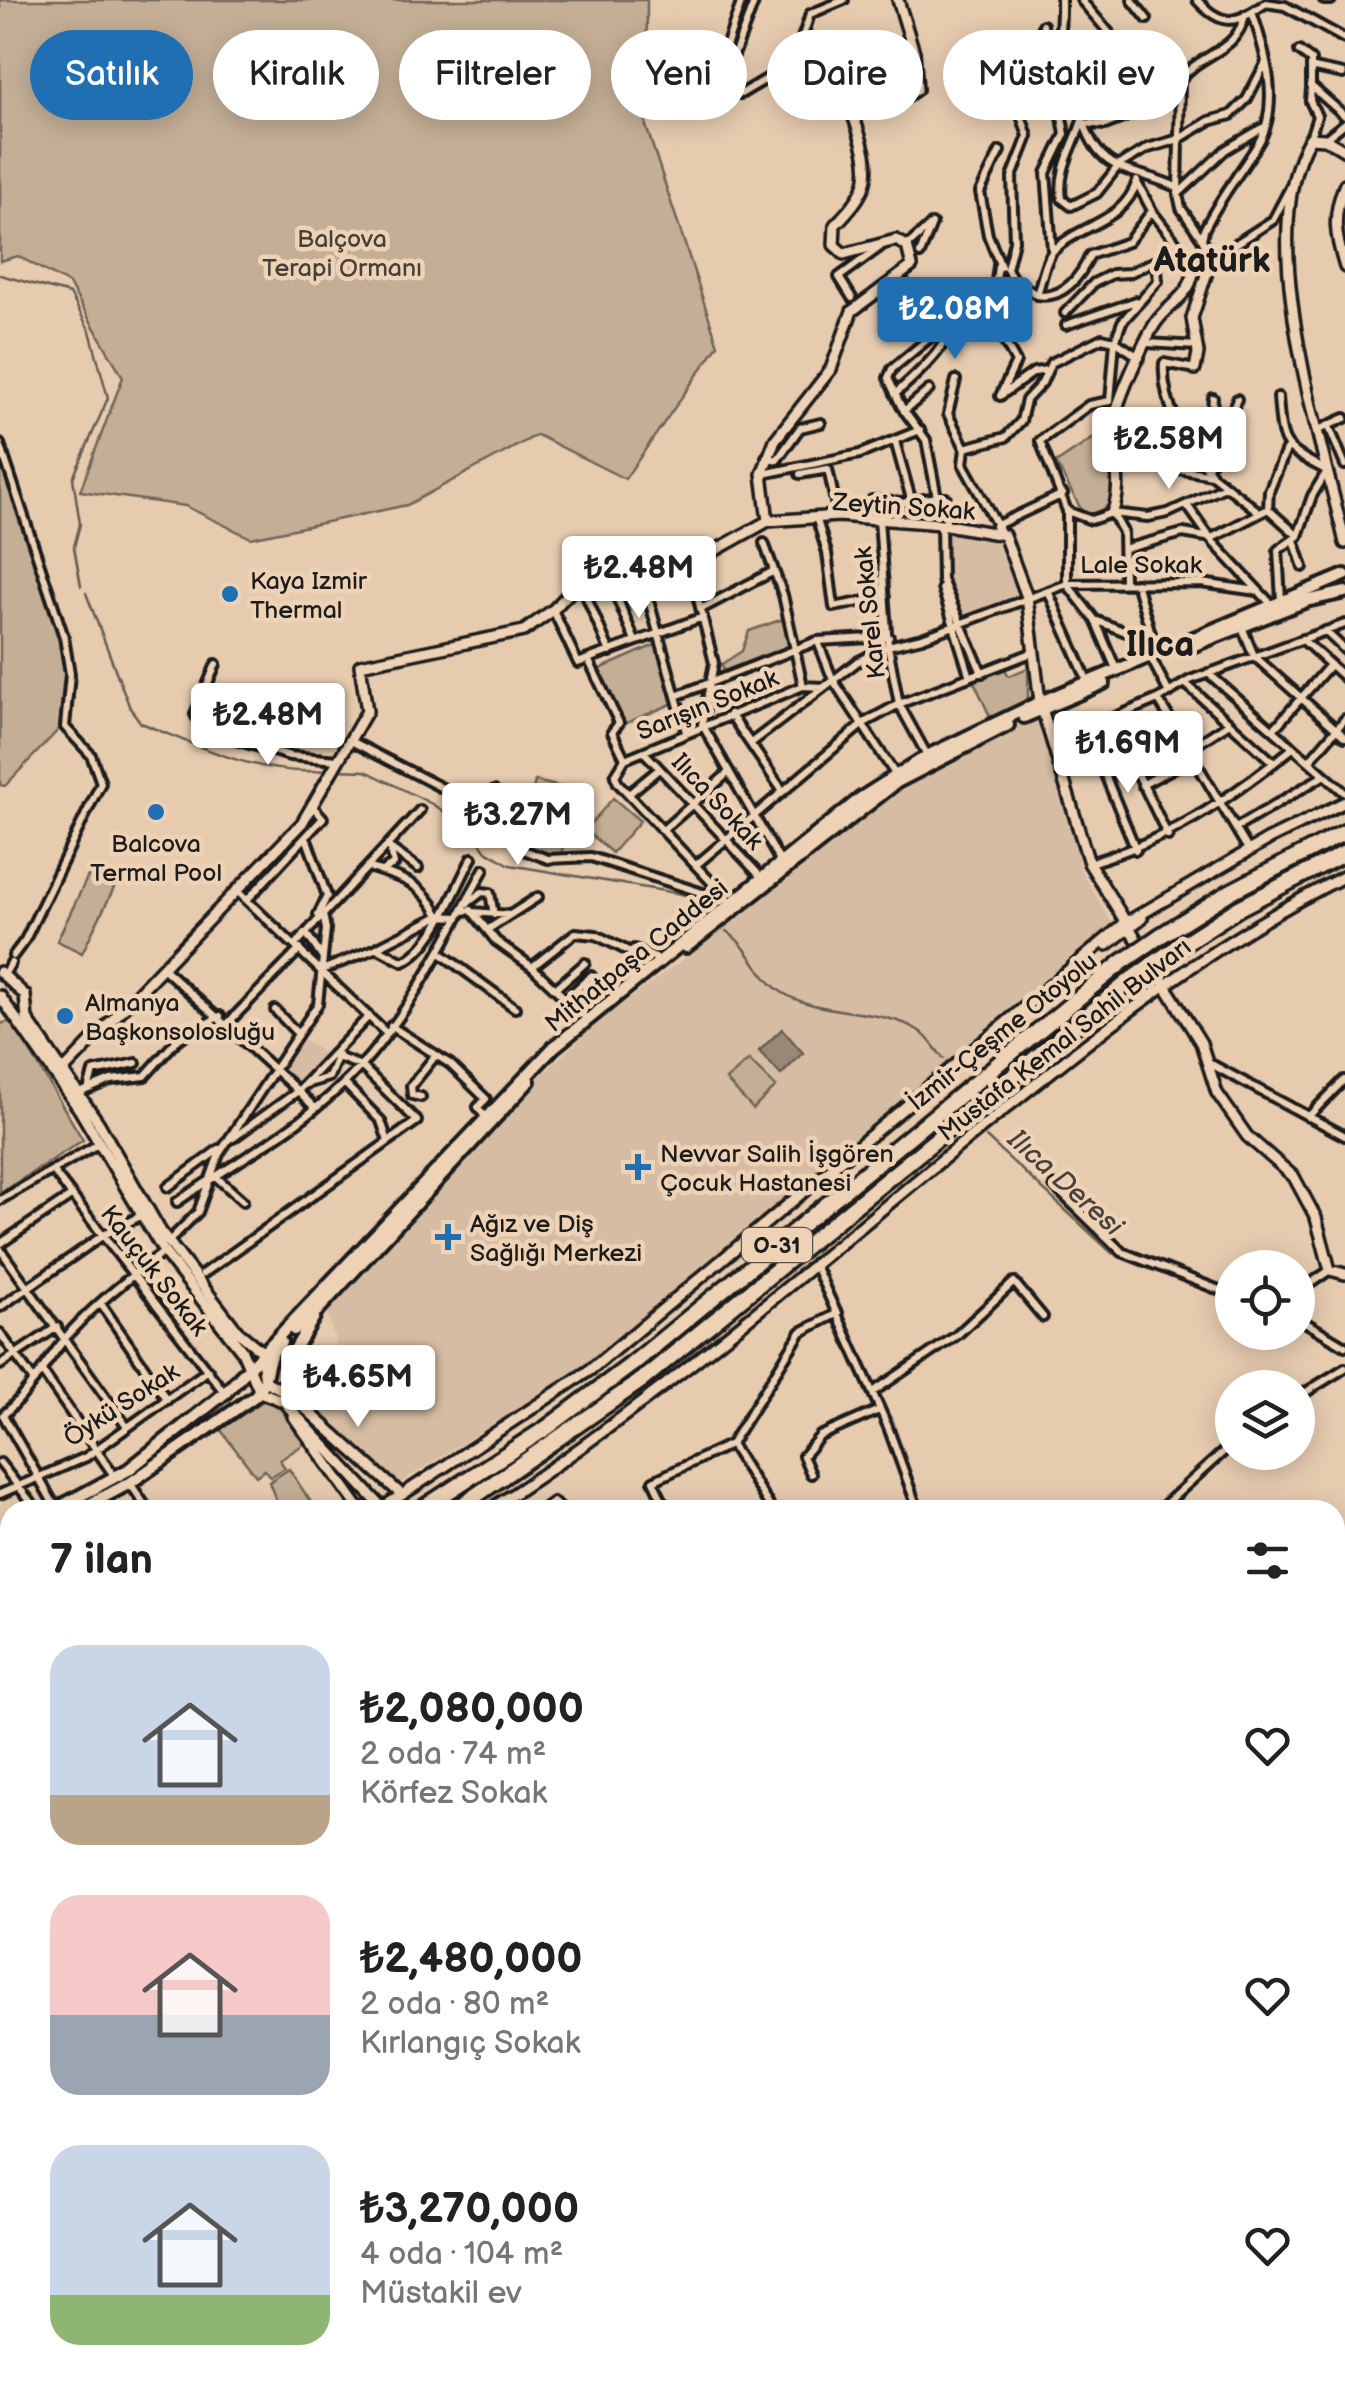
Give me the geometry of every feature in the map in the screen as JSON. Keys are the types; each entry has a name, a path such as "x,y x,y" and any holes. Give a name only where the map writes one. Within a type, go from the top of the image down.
{"highway":[{"name":"İzmir-Çeşme Otoyolu","path":"435,1500 548,1427 632,1364 1121,964 1230,892 1345,832"},
{"name":"İzmir-Çeşme Otoyolu","path":"469,1500 642,1380 1132,980 1239,908 1345,853"}],"main road":[{"name":"Mithatpaşa Caddesi","path":"73,1500 116,1478 223,1394 261,1351 314,1308 485,1118 490,1103 586,1018 895,774 1088,682 1345,576"},
{"path":"1345,576 1345,590"},
{"name":"Mithatpaşa Caddesi","path":"98,1500 130,1483 234,1411 262,1386 268,1356 525,1085 621,997 897,782 1041,705 1241,626 1345,590"},
{"path":"287,1396 288,1361 314,1308"},
{"path":"223,1394 233,1399 234,1411"}],"street":[{"path":"732,30 742,0"},
{"path":"744,30 755,0"},
{"path":"747,90 793,63 802,48 810,14 844,0"},
{"path":"768,521 762,474 766,458 831,368 852,311 912,266 907,246 896,240 844,254 831,234 864,190 868,158 852,110 853,102 874,110 909,99 917,89 918,75 898,0"},
{"path":"1061,0 1061,30"},
{"path":"1081,0 1107,30"},
{"path":"1132,0 1147,19"},
{"path":"1196,0 1220,20 1249,15"},
{"path":"1189,71 1202,59 1232,44 1249,15 1266,2 1285,6 1345,40"},
{"path":"1202,239 1241,163 1259,142 1269,104 1265,64 1249,15"},
{"path":"1038,294 1052,250 1046,174 1065,134 1059,101 1048,79 1043,25"},
{"path":"1299,51 1314,68 1342,74"},
{"path":"1084,120 1062,172 1064,204 1076,207 1097,194 1118,165 1238,110 1265,64"},
{"path":"1314,68 1310,101 1317,116 1289,208 1290,278 1318,430 1345,542"},
{"path":"1311,86 1345,120 1325,138"},
{"path":"1023,120 1028,136 1012,177 1014,241 1002,268 991,317 1016,362 1000,396 1034,372 1050,370"},
{"path":"1084,123 1104,125 1117,120"},
{"path":"1180,120 1181,208 1211,260 1192,318 1197,346 1195,368 1164,364 1163,377 1181,429 1210,472 1259,512"},
{"path":"1084,123 1092,148 1136,179 1152,211 1193,264 1191,283 1156,322 1114,407"},
{"path":"1178,191 1225,150 1263,127"},
{"path":"1310,138 1325,138 1345,151"},
{"path":"1000,152 980,192 1002,268 1013,280 1038,294 1058,294 1078,277 1090,255 1128,242 1152,211"},
{"path":"1065,312 1094,284 1164,257 1193,264 1211,260 1273,220 1298,174"},
{"path":"1136,179 1154,176 1178,191"},
{"path":"1052,250 1080,229 1122,210 1131,200 1136,179"},
{"path":"1344,262 1335,208 1345,184"},
{"path":"907,246 932,224 920,254"},
{"path":"852,298 839,277 884,242"},
{"path":"1112,513 1118,498 1112,434 1115,341 1139,300 1158,281 1156,262"},
{"path":"906,284 895,326 930,311 939,317 940,329 892,369 888,378 920,430 932,459 938,497"},
{"path":"895,394 944,348 958,318 962,298"},
{"path":"1066,324 1139,300"},
{"path":"965,448 1006,437 1020,422 1026,400 1050,370 1051,363 1102,338 1115,341 1141,358"},
{"path":"1148,342 1197,346"},
{"path":"956,380 948,414 965,448 963,464 994,526 1004,536 1027,597 1041,705"},
{"path":"903,408 929,390"},
{"path":"1278,397 1281,441 1286,450 1327,470"},
{"path":"1213,398 1211,414 1218,445"},
{"path":"1210,472 1237,399"},
{"path":"1114,407 1089,404 1040,441 1068,511 1066,584 1095,620 1118,671"},
{"path":"1114,407 1132,437 1162,466 1210,472"},
{"path":"1318,430 1345,419"},
{"path":"766,458 777,460 800,428 821,423"},
{"path":"1329,427 1345,465"},
{"path":"762,474 860,454 920,430"},
{"path":"895,441 911,499"},
{"path":"0,444 64,637 70,674 65,727 92,755 101,784 26,940 2,974 25,995 26,1019 58,1066 142,1215 235,1341 248,1368 262,1386 287,1396 402,1496"},
{"path":"1286,450 1268,491 1268,509 1296,538 1304,567"},
{"path":"800,474 828,469 838,516"},
{"path":"1187,504 1208,537 1257,591 1276,602 1278,550 1296,538 1327,470"},
{"path":"1068,526 1112,513 1148,517 1227,486"},
{"path":"994,526 1063,494"},
{"path":"872,500 946,498 942,580 970,677"},
{"path":"1124,548 1183,533 1208,537 1268,509"},
{"path":"1068,511 1091,520"},
{"path":"1112,513 1123,532 1124,584"},
{"name":"Zeytin Sokak","path":"353,742 368,711 360,665 524,632 553,610 579,579 604,567 698,560 768,521 838,516 879,518 944,524 1004,536"},
{"name":"Karel Sokak","path":"879,518 888,646 900,704 928,756"},
{"path":"817,520 827,553 834,607 886,598"},
{"path":"764,543 803,686 824,687"},
{"path":"698,560 696,591 714,663 702,724 780,863"},
{"path":"638,564 686,732"},
{"path":"676,564 696,591"},
{"path":"604,567 635,641"},
{"path":"553,610 578,663 702,613 774,571"},
{"path":"579,579 610,652"},
{"path":"1136,583 1154,641"},
{"name":"Lale Sokak","path":"750,743 833,680 888,646 1066,584 1201,583 1257,591"},
{"path":"1048,591 1088,682"},
{"path":"1095,620 1168,649"},
{"path":"1052,738 1087,731 1208,673 1345,624"},
{"path":"956,625 982,673"},
{"path":"1241,626 1254,656 1345,737"},
{"path":"1324,631 1345,650"},
{"path":"676,696 818,641 889,637"},
{"path":"1300,638 1345,678"},
{"path":"818,641 833,680 895,774"},
{"path":"696,864 864,723 900,704 1034,652"},
{"path":"588,658 620,722 612,732 626,758 615,776 731,903"},
{"path":"1154,662 1169,692"},
{"path":"216,664 195,714 202,730 290,756 342,761"},
{"path":"1273,730 1330,665"},
{"path":"1036,667 1041,705 1089,863 1201,1042 1217,1093 1247,1136 1294,1178 1316,1218 1330,1270"},
{"path":"1208,673 1345,793"},
{"path":"1185,683 1274,763"},
{"name":"Sarışın Sokak","path":"626,758 803,686"},
{"path":"1158,699 1249,851"},
{"path":"1128,712 1166,772"},
{"path":"730,714 782,790"},
{"path":"1061,764 1169,719"},
{"path":"1309,761 1345,719"},
{"path":"1142,784 1166,772 1228,724"},
{"path":"1087,731 1136,850"},
{"path":"1122,741 1168,836"},
{"path":"58,1066 97,1037 237,891 313,807 353,742 481,810 517,847 548,859 591,857 712,896 719,889"},
{"path":"1089,863 1168,836 1220,804 1293,748"},
{"name":"Ilıca Sokak","path":"644,751 762,878"},
{"path":"629,794 659,768"},
{"path":"662,830 728,773"},
{"path":"1236,828 1323,776"},
{"path":"481,810 494,791"},
{"name":"Mustafa Kemal Sahil Bulvarı","path":"394,1500 590,1370 1126,926 1249,851 1345,802"},
{"path":"247,900 322,818 313,807"},
{"path":"308,931 389,849 420,810"},
{"path":"228,1024 298,946 327,896 306,837"},
{"path":"389,849 418,868"},
{"path":"381,871 394,864 389,849"},
{"path":"377,948 402,962 410,958 472,858"},
{"path":"368,867 419,886 429,894 439,916"},
{"path":"178,1202 211,1175 315,1108 362,1066 439,952 484,869"},
{"name":"Mustafa Kemal Sahil Bulvarı","path":"503,1500 635,1405 1164,982 1284,907 1345,876"},
{"path":"237,891 369,1016 436,1055 490,1103"},
{"path":"462,911 482,892 490,893 494,916"},
{"path":"487,930 538,897"},
{"path":"322,970 377,948 439,916 462,911 494,916 511,914"},
{"path":"473,912 487,930 586,1018"},
{"path":"51,1500 41,1474 2,1414 34,1381 66,1338 166,1247 198,1212 226,1144 318,1004 326,921 323,915"},
{"path":"308,931 323,958"},
{"path":"532,968 575,934 596,935 660,960"},
{"path":"439,952 515,1008"},
{"path":"555,990 584,963"},
{"path":"164,969 220,1016 315,1108"},
{"path":"566,1000 591,976"},
{"path":"2,1006 6,990 16,988"},
{"path":"2,1006 26,1004"},
{"path":"2,1006 84,1090 166,1247 238,1332 261,1351 262,1386"},
{"path":"274,1010 297,1033"},
{"path":"84,1090 145,1076 177,1040 220,1016"},
{"path":"168,1187 298,1091 369,1016"},
{"path":"203,1274 416,1120 362,1066 335,1055"},
{"path":"305,1084 329,1077 335,1055"},
{"path":"422,1097 412,1095 411,1086 436,1055"},
{"path":"84,1090 93,1072 136,1063"},
{"path":"1208,1063 1345,1136"},
{"path":"1308,1116 1344,1080"},
{"path":"344,1083 381,1121 388,1141"},
{"path":"0,1200 101,1142"},
{"name":"Kauçuk Sokak","path":"53,1171 223,1394"},
{"path":"211,1175 243,1201"},
{"path":"1054,1186 1122,1252 1215,1289"},
{"path":"71,1196 0,1246 127,1427"},
{"path":"0,1307 102,1236 142,1215"},
{"path":"813,1262 873,1392 914,1500"},
{"path":"1315,1280 1330,1270 1345,1274"},
{"path":"873,1392 957,1335 1014,1282 1043,1317"},
{"path":"100,1304 167,1400"},
{"path":"662,1500 653,1482 731,1444 802,1332 838,1314"},
{"path":"0,1364 58,1326"},
{"path":"1315,1328 1345,1346"},
{"path":"0,1333 34,1381"},
{"path":"1315,1387 1345,1368"},
{"name":"Öykü Sokak","path":"0,1494 96,1450 208,1370"},
{"path":"42,1371 116,1478"},
{"path":"287,1396 373,1500"},
{"path":"287,1396 354,1500"},
{"path":"811,1474 803,1456 820,1436 879,1410"},
{"path":"731,1444 766,1500"},
{"path":"1170,1500 1215,1459"},
{"path":"0,1463 29,1500"},
{"path":"130,1483 141,1500"}],"shaded area":[{"path":"949,533 993,541 1004,550 1019,594 958,617 946,587 944,539"},
{"path":"1033,718 1039,723 1077,831 1080,869 1112,923 1109,931 581,1368 400,1483 304,1396 339,1355 326,1308 529,1087 598,1022 716,935 890,791"},
{"path":"782,1029 803,1053 781,1075 759,1051"},
{"path":"296,1036 326,1054 296,1087 277,1068"}],"green space":[{"name":"Balçova Terapi Ormanı","path":"0,0 647,0 647,30 611,30 611,120 646,120 718,345 625,479 537,435 407,505 251,538 185,506 80,491 123,377 69,284 18,256 0,261"},
{"path":"1101,433 1112,465 1110,505 1091,515 1083,513 1056,463"},
{"path":"0,463 57,622 66,661 62,726 5,786 0,785"},
{"path":"783,619 791,652 725,675 722,664 742,651 749,631"},
{"path":"657,644 674,703 624,724 600,669"},
{"path":"1004,668 1009,676 1028,668 1028,704 992,721 973,679"},
{"path":"535,781 575,790 561,856 520,847"},
{"path":"613,798 640,821 612,853 585,830"},
{"path":"88,876 114,888 82,953 57,941"},
{"path":"12,1021 83,1140 0,1193 0,1024"},
{"path":"749,1060 776,1087 753,1109 726,1080"},
{"path":"263,1401 279,1406 304,1444 280,1460 285,1468 270,1477 265,1470 256,1476 220,1429"},
{"path":"289,1469 309,1500 276,1500 269,1482"}],"waterway":[{"name":"Ilıca Deresi","path":"0,275 70,294 90,331 108,398 73,478 80,524 74,547 81,586"},
{"name":"Ilıca Deresi","path":"86,593 130,708 141,723 255,765 326,770"},
{"name":"Ilıca Deresi","path":"334,770 366,771 432,804 469,828 486,851 510,865 695,897 709,909"},
{"name":"Ilıca Deresi","path":"726,931 783,993 815,1005 904,1023 929,1039 944,1059"},
{"name":"Ilıca Deresi","path":"986,1137 1112,1253 1215,1292"},
{"name":"Ilıca Deresi","path":"1315,1334 1345,1351"}],"place":[{"name":"Kaya Izmir Thermal","path":"230,594"},
{"name":"Balcova Termal Pool","path":"156,812"},
{"name":"Almanya Başkonsolosluğu","path":"65,1016"},
{"name":"Nevvar Salih İşgören Çocuk Hastanesi","path":"638,1167"},
{"name":"Ağız ve Diş Sağlığı Merkezi","path":"448,1237"}],"district":[{"name":"Atatürk","path":"1212,260"},
{"name":"Ilıca","path":"1160,644"}]}
